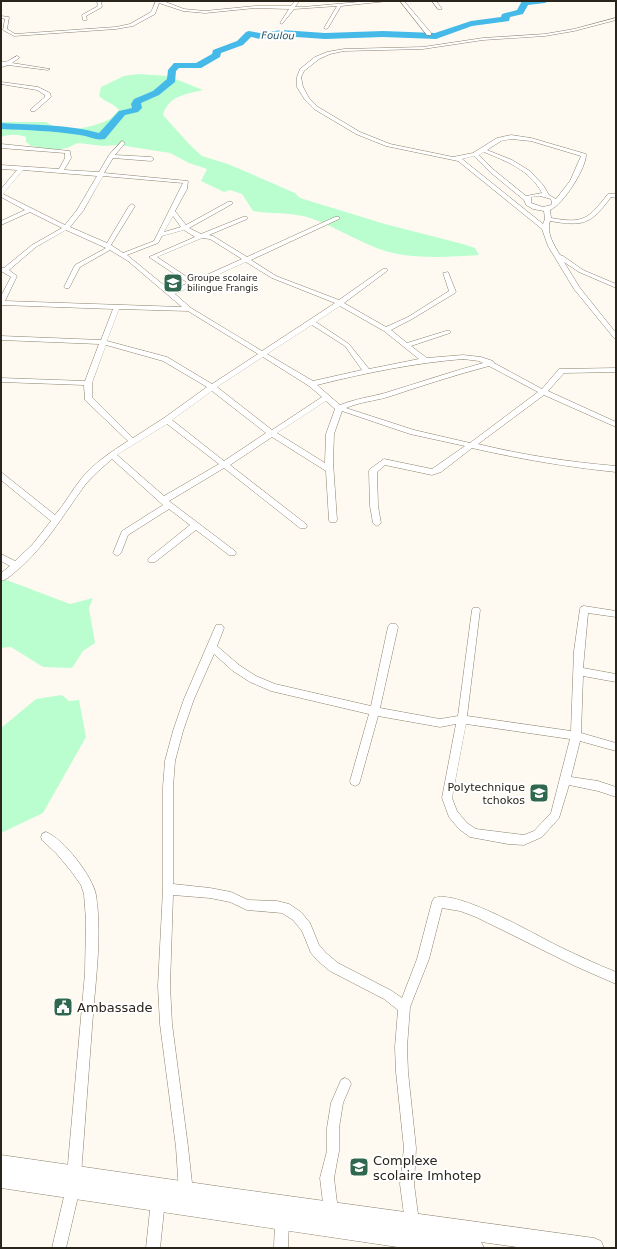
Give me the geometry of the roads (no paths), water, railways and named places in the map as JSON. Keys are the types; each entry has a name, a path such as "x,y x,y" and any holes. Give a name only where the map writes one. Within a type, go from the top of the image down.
{"main road":[{"path":"1,1164 158,1201 282,1221 474,1248"},
{"path":"1,1179 74,1182 186,1192 594,1248"}],"street":[{"path":"85,19 84,16 100,6 101,4 99,1"},
{"path":"1,17 7,18 5,29 14,35 116,28 131,25 153,13 158,1 191,11 205,12 237,7 321,7 386,1"},
{"path":"276,7 278,1"},
{"path":"282,23 297,1"},
{"path":"321,7 325,1"},
{"path":"402,1 429,34"},
{"path":"434,1 440,8"},
{"path":"326,28 339,6"},
{"path":"475,154 492,172 527,199 528,204 532,207 547,209 551,208 556,203 573,182 584,156 557,147 514,137 504,137 475,154 455,158 424,154 388,145 358,133 316,108 307,99 300,87 302,70 317,58 329,53 344,50 423,48 483,38 546,35 574,30 616,19"},
{"path":"2,65 17,57"},
{"path":"2,65 48,69"},
{"path":"1,82 38,90 48,94 48,97 33,110"},
{"path":"122,143 111,156 80,211 66,228 34,246 3,270 14,276 1,303 189,309"},
{"path":"1,146 68,152 68,158 60,172"},
{"path":"483,150 501,157 528,173 540,184 546,195"},
{"path":"111,156 151,159"},
{"path":"455,158 545,228 551,246 577,289 616,337"},
{"path":"1,167 186,182 184,189 156,242 122,255"},
{"path":"22,168 1,194 29,210 109,247 122,255 189,309 312,384 339,408 413,432 472,446 546,461 616,469"},
{"path":"527,199 534,195 546,195 553,198 556,203"},
{"path":"548,219 572,224 583,222 600,209 610,195 616,196"},
{"path":"160,235 169,234 184,228 230,203"},
{"path":"67,287 77,266 109,247 132,206"},
{"path":"545,228 548,219 547,209"},
{"path":"1,223 29,210"},
{"path":"172,211 184,228 199,238 211,238 279,280 340,302 386,330 425,360"},
{"path":"193,284 152,257 245,218"},
{"path":"170,294 337,218"},
{"path":"557,254 581,271 616,286"},
{"path":"1,578 16,566 35,546 83,482 94,470 112,455 167,420 212,387 312,322 385,270"},
{"path":"386,330 410,318 453,292 446,273"},
{"path":"117,306 88,383 88,398 133,442"},
{"path":"312,322 347,345 367,371"},
{"path":"407,345 448,332"},
{"path":"1,338 104,342 165,358 212,387 272,433 330,470"},
{"path":"312,384 367,371 425,360 463,357 481,359 543,392 616,425"},
{"path":"333,520 330,470 330,434 339,408 356,401 385,395 420,383 491,363"},
{"path":"377,523 374,506 372,471 384,462 432,472 438,470 543,392 562,371 616,370"},
{"path":"1,380 88,383"},
{"path":"117,553 125,533 166,503 327,397"},
{"path":"167,420 303,526"},
{"path":"112,455 166,503 232,553"},
{"path":"1,475 11,485 56,520"},
{"path":"152,560 196,525"},
{"path":"1,557 16,566"},
{"path":"476,610 462,719 447,798 453,814 463,826 474,834 524,840 538,834 555,815 565,780 576,736 579,651 584,609 616,614"},
{"path":"355,781 375,711 393,627"},
{"path":"186,1192 182,1147 166,1024 164,986 168,889 168,787 170,761 189,699 219,628"},
{"path":"211,646 236,668 253,680 267,685 375,711 440,723 462,719 576,736 616,747"},
{"path":"579,671 616,678"},
{"path":"565,780 598,786 616,792"},
{"path":"46,836 60,849 85,882 90,894 92,920 91,973 74,1182 59,1248"},
{"path":"168,889 231,897 247,905 277,906 285,908 296,916 306,927 315,949 322,957 334,967 388,995 404,1008"},
{"path":"412,1222 407,1184 410,1148 402,1072 401,1047 404,1008 423,958 438,902 451,903 482,913 591,968 616,978"},
{"path":"331,1211 327,1178 333,1151 333,1128 337,1103 345,1084"},
{"path":"153,1248 158,1201"},
{"path":"281,1248 282,1221"}],"waterway":[{"name":"Foulou","path":"1,126 58,129 84,132 101,137 122,113 135,110 137,108 137,101 156,93 172,80 172,71 177,65 198,66 217,55 216,52 240,43 249,34 260,36 282,33 325,36 383,34 436,36 471,24 506,19 505,16 520,12 525,3 545,1"}],"place":[{"name":"Groupe scolaire bilingue Frangis","path":"173,283"},
{"name":"Polytechnique tchokos","path":"539,793"},
{"name":"Ambassade","path":"63,1007"},
{"name":"Complexe scolaire Imhotep","path":"359,1167"}]}
